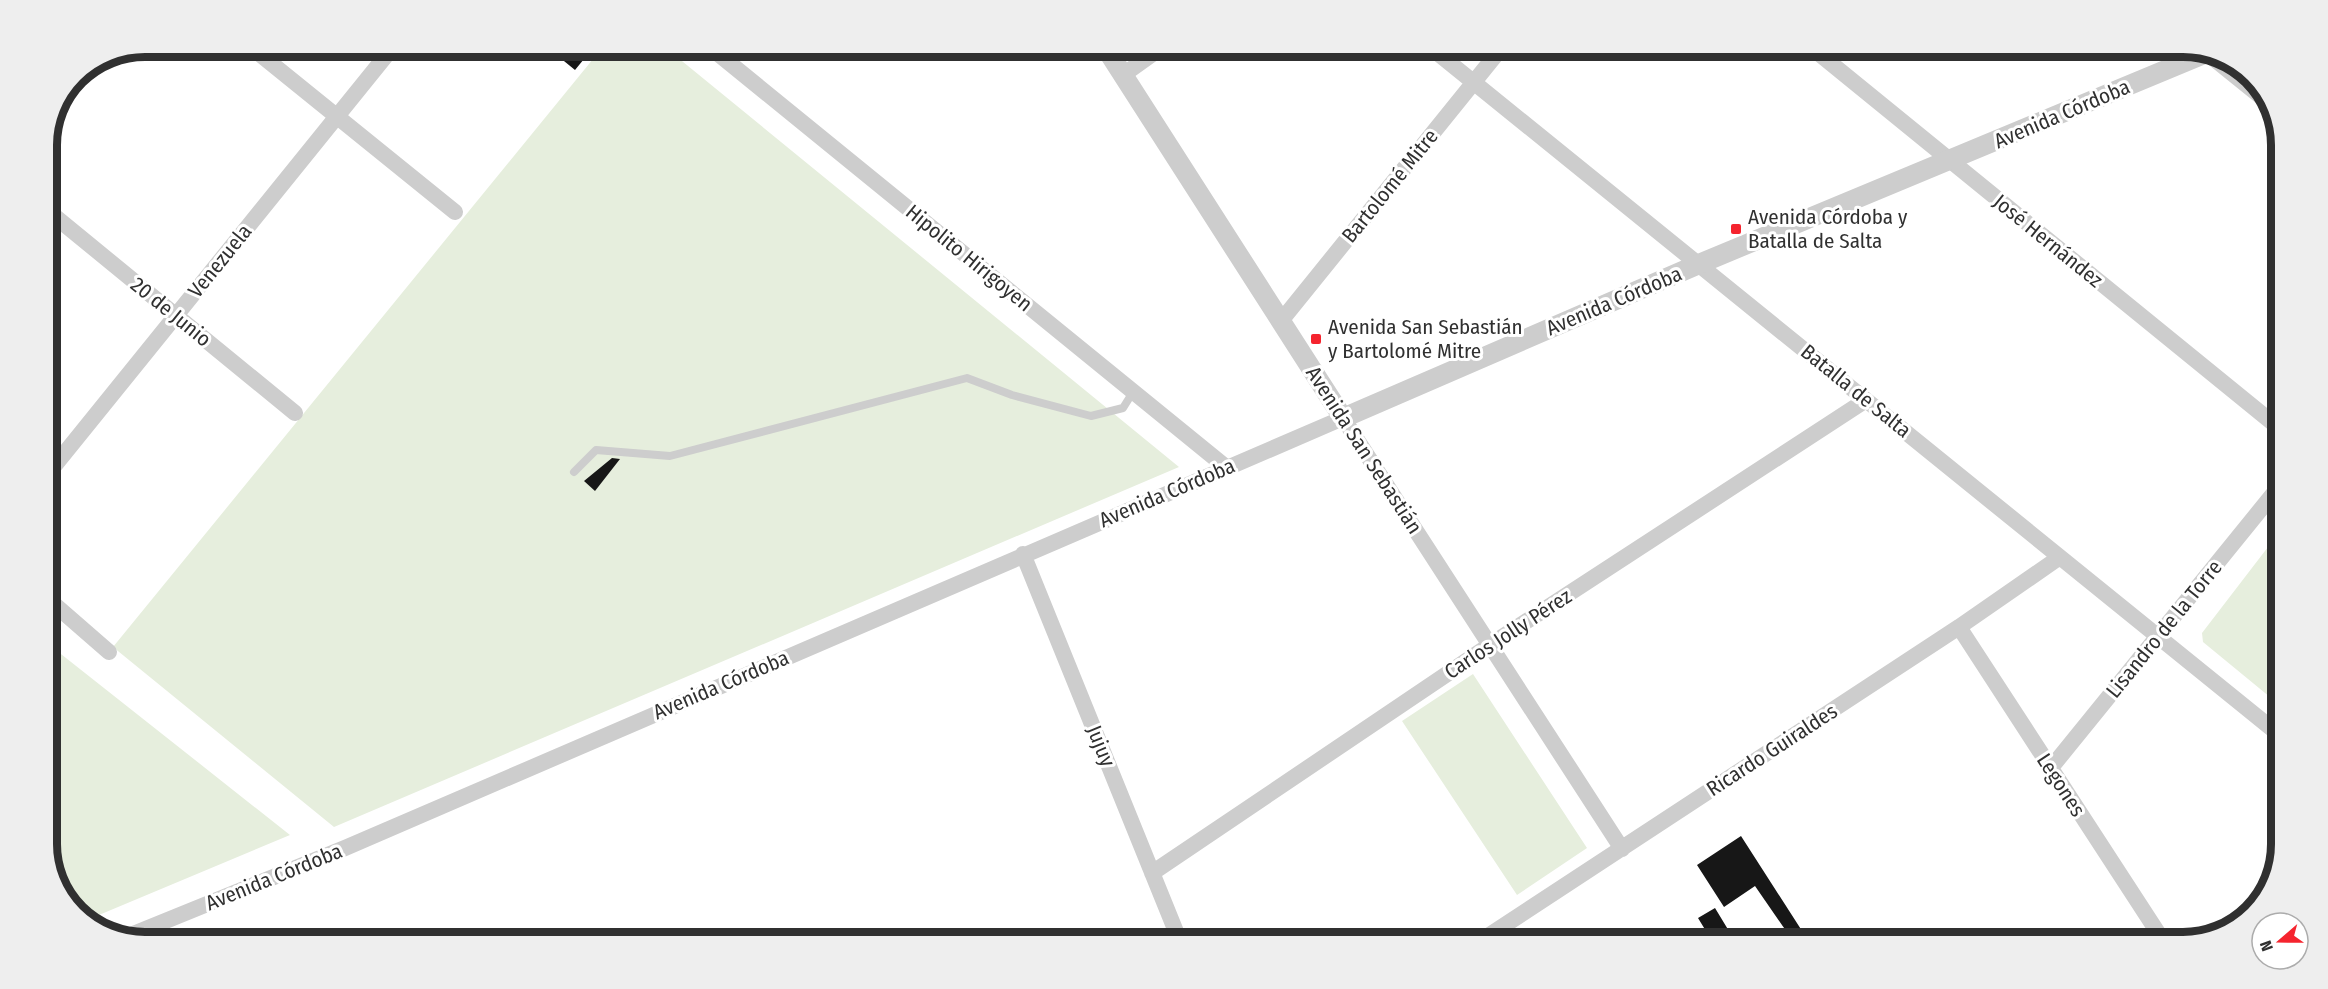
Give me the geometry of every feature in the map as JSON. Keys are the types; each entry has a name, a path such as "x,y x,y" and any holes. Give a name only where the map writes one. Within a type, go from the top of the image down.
{"street":[{"path":"263,57 455,212"},
{"name":"Venezuela","path":"57,463 385,57"},
{"name":"Hipolito Hirigoyen","path":"722,57 1227,468"},
{"name":"Avenida San Sebastián","path":"1111,57 1622,849"},
{"path":"1123,75 1148,57"},
{"name":"Batalla de Salta","path":"1443,57 2271,728"},
{"name":"Bartolomé Mitre","path":"1281,321 1494,57"},
{"name":"José Hernández","path":"1823,57 2271,423"},
{"name":"Avenida Córdoba","path":"140,931 345,848 1699,264 2196,58"},
{"path":"2222,66 2250,89"},
{"name":"20 de Junio","path":"57,218 295,413"},
{"name":"Carlos Jolly Pérez","path":"1152,873 1490,645 1866,400"},
{"name":"Lisandro de la Torre","path":"2050,769 2271,497"},
{"name":"Jujuy","path":"1023,554 1176,932"},
{"name":"Ricardo Guiraldes","path":"1494,932 1959,627 2060,557"},
{"path":"57,607 109,652"},
{"name":"Legones","path":"1959,627 2157,932"}],"lane":[{"path":"574,472 596,450 670,456 967,378 1012,395 1091,416 1123,408 1133,392"}],"green space":[{"path":"595,57 677,57 1179,467 334,827 113,647"},
{"path":"2271,543 2271,698 2203,642 2202,633"},
{"path":"57,651 290,835 95,917 91,914 66,883 57,850"},
{"path":"1473,674 1587,848 1517,895 1402,721"}],"building":[{"path":"559,57 586,57 575,70"},
{"path":"612,458 620,459 595,491 584,481"},
{"path":"1741,836 1803,932 1787,932 1755,886 1724,907 1697,865"},
{"path":"1715,908 1730,932 1707,932 1698,918"}],"place":[{"name":"Avenida Córdoba y Batalla de Salta","path":"1736,229"},
{"name":"Avenida San Sebastián y Bartolomé Mitre","path":"1316,339"}]}
